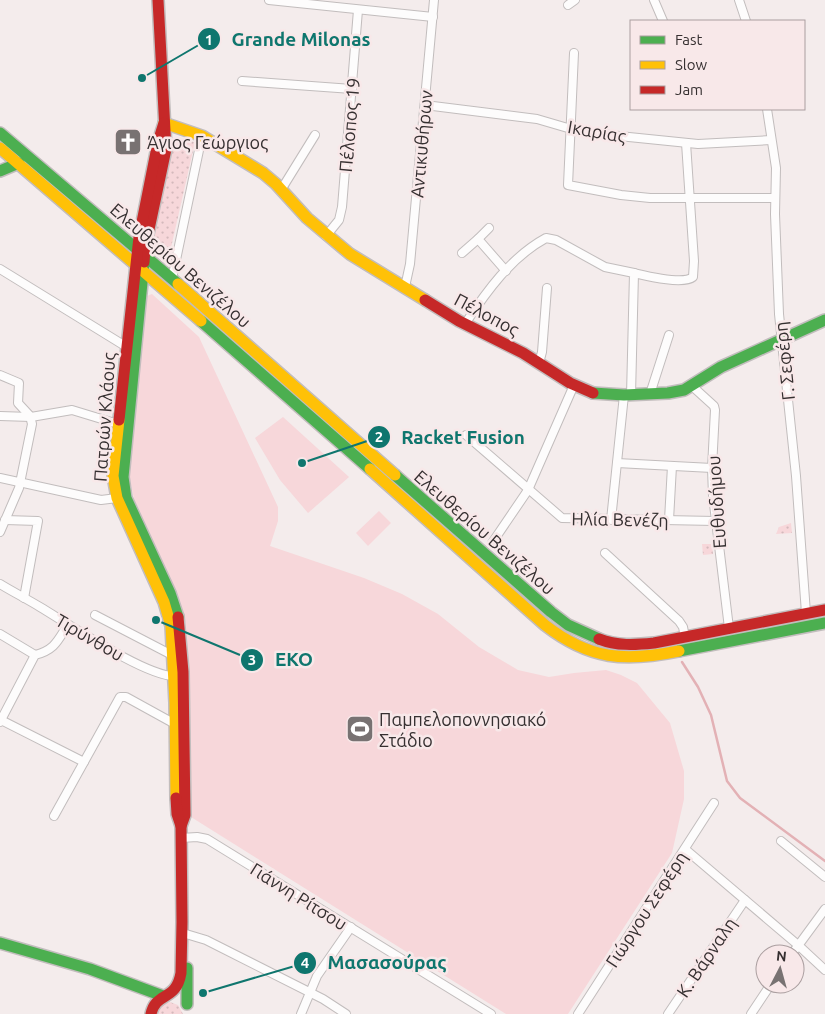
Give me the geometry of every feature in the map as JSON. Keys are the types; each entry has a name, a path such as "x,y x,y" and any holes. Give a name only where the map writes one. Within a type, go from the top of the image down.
{"main road":[{"name":"Πατρών Κλάους","path":"158,0 166,148 140,252 131,349 123,484 131,509 176,608 180,622 175,724 177,814 181,832 182,922"},
{"name":"Πέλοπος","path":"164,123 202,136 263,173 306,218 350,254 465,324 523,353 574,385 594,393 627,395 673,393 692,386 721,367 825,320"},
{"name":"Ελευθερίου Βενιζέλου","path":"0,133 172,279 507,575 568,625 587,635 607,642 631,645 654,643 825,610"},
{"name":"Ελευθερίου Βενιζέλου","path":"0,148 563,639 606,655 633,658 654,656 825,623"},
{"path":"0,171 18,163"},
{"name":"Πατρών Κλάους","path":"131,349 118,424 114,476 117,498 167,609 171,629 172,656 178,674 185,814 181,832"},
{"path":"182,922 186,934 190,1010"},
{"path":"151,1014 156,1002 176,988 179,980 182,922"},
{"path":"0,943 82,967 165,996 176,996 190,1010"},
{"path":"132,984 145,996 151,1014"}],"street":[{"path":"269,0 433,17"},
{"name":"Αντικυθήρων","path":"405,287 410,264 434,0"},
{"path":"654,0 663,20"},
{"path":"739,0 746,20"},
{"name":"Πέλοπος 19","path":"326,236 341,213 358,10"},
{"path":"574,53 568,186 636,197 689,199 775,198"},
{"path":"242,81 352,89"},
{"name":"Ικαρίας","path":"425,105 537,119 594,134 705,144 771,140"},
{"name":"Γ. Σεφέρη","path":"767,110 776,168 776,246 781,340 796,476 806,613"},
{"path":"281,190 314,135"},
{"path":"172,279 202,136"},
{"path":"465,324 485,294 506,271 543,239 550,238 605,267 680,280 692,278 694,261 686,143"},
{"path":"462,253 489,228"},
{"path":"478,239 506,271"},
{"path":"0,269 131,349"},
{"path":"612,520 617,463 627,395 634,273"},
{"path":"539,363 542,352 547,288"},
{"path":"650,394 670,335"},
{"path":"0,375 19,383 18,404 32,417 32,428 20,483 0,532"},
{"path":"492,543 528,490 574,385"},
{"name":"Ευθυδήμου","path":"692,386 715,408 712,468 715,521 729,628"},
{"path":"0,416 32,417 72,410 118,424"},
{"name":"Ηλία Βενέζη","path":"466,434 562,518 715,521"},
{"path":"617,463 712,468"},
{"path":"669,520 672,466"},
{"path":"0,478 101,500 117,498"},
{"path":"5,520 38,521 24,598"},
{"path":"605,554 679,621 683,627 685,637"},
{"name":"Τιρύνθου","path":"0,584 68,626 129,659 154,670 178,674"},
{"path":"95,615 172,656"},
{"path":"0,634 35,655 52,648 68,626"},
{"path":"35,655 1,721 84,762"},
{"path":"54,816 120,697 126,697 175,724"},
{"name":"Γιώργου Σεφέρη","path":"578,1014 714,803"},
{"name":"Γιάννη Ρίτσου","path":"181,832 207,839 490,1014"},
{"path":"781,841 825,878"},
{"path":"685,849 797,944"},
{"name":"Κ. Βάρναλη","path":"668,1014 745,900"},
{"path":"799,944 825,909"},
{"path":"301,1014 317,976 351,928"},
{"path":"186,934 206,940 310,993 346,1014"},
{"path":"805,951 825,970"},
{"path":"763,1014 754,1011 765,994"}],"shaded area":[{"path":"183,140 195,142 168,261 153,250 153,238 172,148 174,143"},
{"path":"152,294 199,337 278,507 278,521 270,546 364,578 402,594 438,614 479,647 518,670 549,677 606,670 621,675 637,683 670,723 684,771 684,799 672,853 568,1014 506,1014 191,817 186,624 175,591 134,499 129,475 147,296"},
{"path":"283,417 349,477 308,513 280,480 255,438"},
{"path":"379,511 391,523 368,546 356,533"},
{"path":"791,523 792,533 776,534 779,527"},
{"path":"702,544 712,544 713,554 703,555"},
{"path":"170,1002 178,1005 183,1014 158,1014 162,1005"}],"waterway":[{"path":"682,662 698,687 711,715 727,781 740,798 825,861"}],"traffic: fast":[{"path":"0,133 178,284"},
{"path":"0,171 19,163"},
{"path":"144,262 123,477 126,498 170,593 178,617"},
{"path":"593,393 624,395 668,393 684,390 721,367 825,320"},
{"path":"201,321 370,469"},
{"path":"395,475 551,612 568,625 599,639"},
{"path":"679,651 825,623"},
{"path":"0,943 90,969 163,996"},
{"path":"187,968 187,1004"}],"traffic: slow":[{"path":"164,123 202,136 263,173 276,184 307,218 350,254 425,300"},
{"path":"0,148 201,321"},
{"path":"178,284 395,475"},
{"path":"119,420 113,476 117,498 164,602 171,626 175,703 176,798"},
{"path":"370,469 545,625 561,637 593,652 625,657 679,651"}],"traffic: jam":[{"path":"144,262 145,248 166,149 158,0"},
{"path":"119,420 139,237 158,142 164,123"},
{"path":"425,300 459,321 523,353 570,383 593,393"},
{"path":"599,639 626,644 654,643 825,610"},
{"path":"178,617 183,672 185,815 181,826"},
{"path":"151,1014 157,1002 175,988 181,973 181,826 177,814 176,798"}],"place":[{"name":"Grande Milonas","path":"142,78"},
{"name":"Άγιος Γεώργιος","path":"128,142"},
{"name":"Racket Fusion","path":"302,463"},
{"name":"EKO","path":"156,620"},
{"name":"Παμπελοποννησιακό Στάδιο","path":"360,729"},
{"name":"Μασασούρας","path":"203,993"}]}
